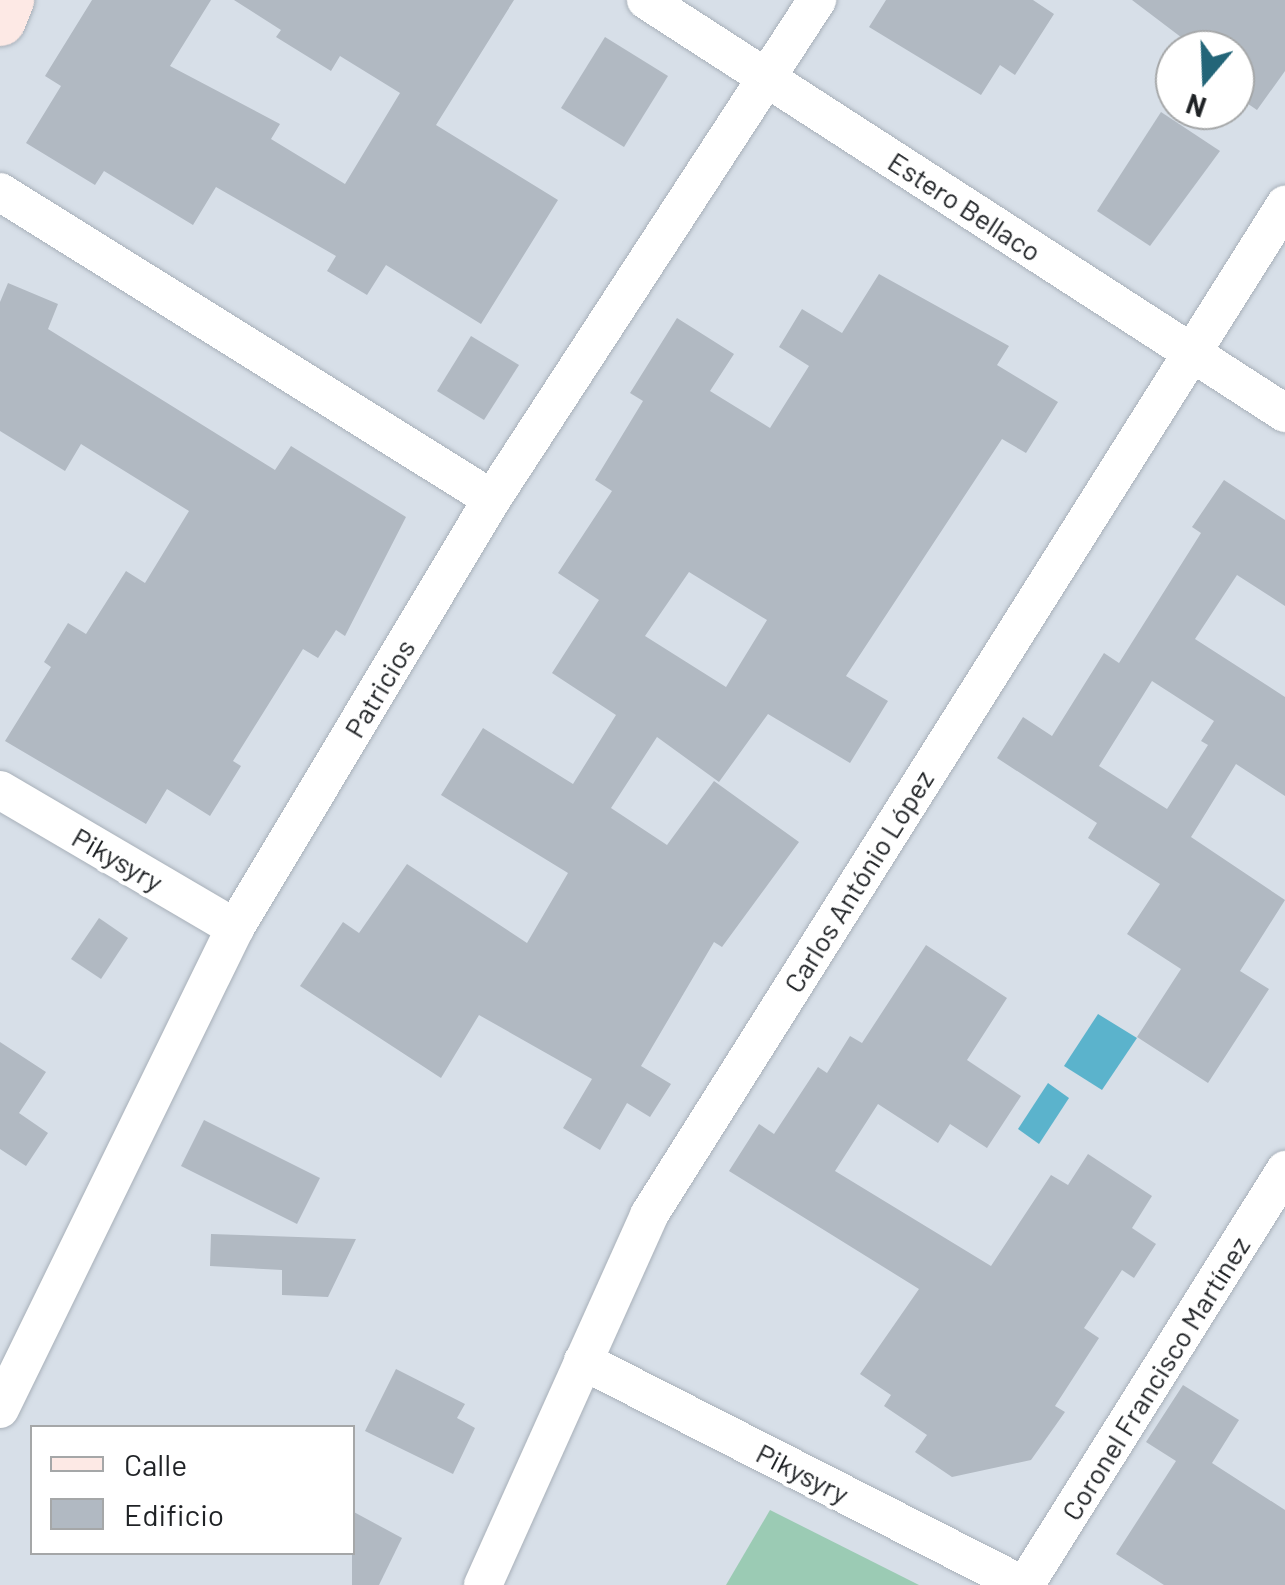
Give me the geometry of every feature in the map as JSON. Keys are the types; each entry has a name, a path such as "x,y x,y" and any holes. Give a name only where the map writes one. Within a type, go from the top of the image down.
{"street":[{"path":"0,20 8,0"},
{"name":"Estero Bellaco","path":"646,0 1285,413"},
{"name":"Patricios","path":"0,1409 235,928 492,499 817,0"},
{"path":"0,192 492,499"},
{"name":"Carlos António López","path":"482,1585 648,1215 1285,205"},
{"name":"Pikysyry","path":"0,790 235,928"},
{"name":"Coronel Francisco Martínez","path":"1024,1585 1285,1170"},
{"name":"Pikysyry","path":"583,1361 1024,1585"}],"green space":[{"path":"770,1510 919,1585 726,1585"}],"water":[{"path":"1098,1014 1137,1038 1102,1090 1064,1066"},
{"path":"1048,1083 1069,1098 1039,1144 1018,1129"}],"building":[{"path":"92,0 211,0 170,66 280,124 271,139 345,184 400,93 340,56 331,71 276,37 281,30 234,0 514,0 436,125 558,200 481,324 386,265 367,295 327,271 336,256 216,187 193,225 104,171 95,185 26,143 61,86 45,76"},
{"path":"886,0 1033,0 1054,14 1015,75 1000,65 981,95 869,27"},
{"path":"1132,0 1285,0 1285,71 1257,110 1255,30 1172,30"},
{"path":"605,37 668,76 624,147 561,108"},
{"path":"1155,121 1155,130 1188,130 1220,151 1150,246 1097,211"},
{"path":"879,274 1009,346 997,365 1058,402 1026,453 1002,439 846,676 888,701 850,763 768,714 719,782 657,737 611,808 667,845 714,781 799,842 722,947 714,942 641,1066 671,1084 650,1117 627,1103 600,1150 563,1128 592,1079 479,1015 441,1078 300,986 343,922 359,933 407,864 527,943 568,873 441,795 483,728 573,784 616,715 552,673 599,600 558,573 612,491 595,480 643,401 630,393 677,318 734,354 710,391 770,428 809,366 779,347 802,309 842,333","holes":["689,572 767,620 726,687 645,636"]},
{"path":"8,283 58,304 48,329 275,470 291,446 406,517 345,636 336,630 318,658 303,649 233,761 241,766 210,816 167,789 146,824 5,741 51,667 44,662 68,623 86,634 126,571 145,583 189,511 81,444 65,471 0,431 0,302"},
{"path":"471,336 519,365 484,420 437,391"},
{"path":"1224,480 1285,520 1285,606 1237,575 1195,639 1285,697 1285,796 1236,764 1191,837 1285,900 1240,971 1269,989 1208,1083 1137,1037 1181,969 1127,934 1160,884 1088,838 1097,823 997,758 1023,717 1052,736 1104,653 1119,663 1201,533 1192,527","holes":["1152,681 1214,721 1201,741 1208,745 1167,809 1099,766"]},
{"path":"99,918 128,938 101,979 71,959"},
{"path":"926,945 1007,998 967,1060 1021,1096 987,1148 950,1124 938,1143 878,1104 835,1171 991,1266 1051,1175 1068,1185 1088,1154 1152,1196 1132,1228 1156,1244 1134,1278 1122,1270 1084,1328 1099,1338 1055,1406 1065,1412 1031,1460 952,1477 915,1452 927,1435 884,1406 891,1395 860,1374 919,1289 729,1171 759,1124 774,1134 818,1067 827,1073 850,1036 862,1043"},
{"path":"0,1042 46,1072 19,1113 48,1133 26,1166 0,1149"},
{"path":"204,1120 320,1178 297,1224 181,1166"},
{"path":"211,1234 356,1239 328,1297 282,1295 282,1270 210,1266"},
{"path":"396,1369 465,1404 457,1418 475,1428 453,1474 365,1431"},
{"path":"1183,1385 1239,1420 1212,1463 1285,1510 1285,1585 1164,1585 1116,1554 1176,1461 1146,1442"},
{"path":"355,1513 402,1538 379,1585 352,1585"}]}
